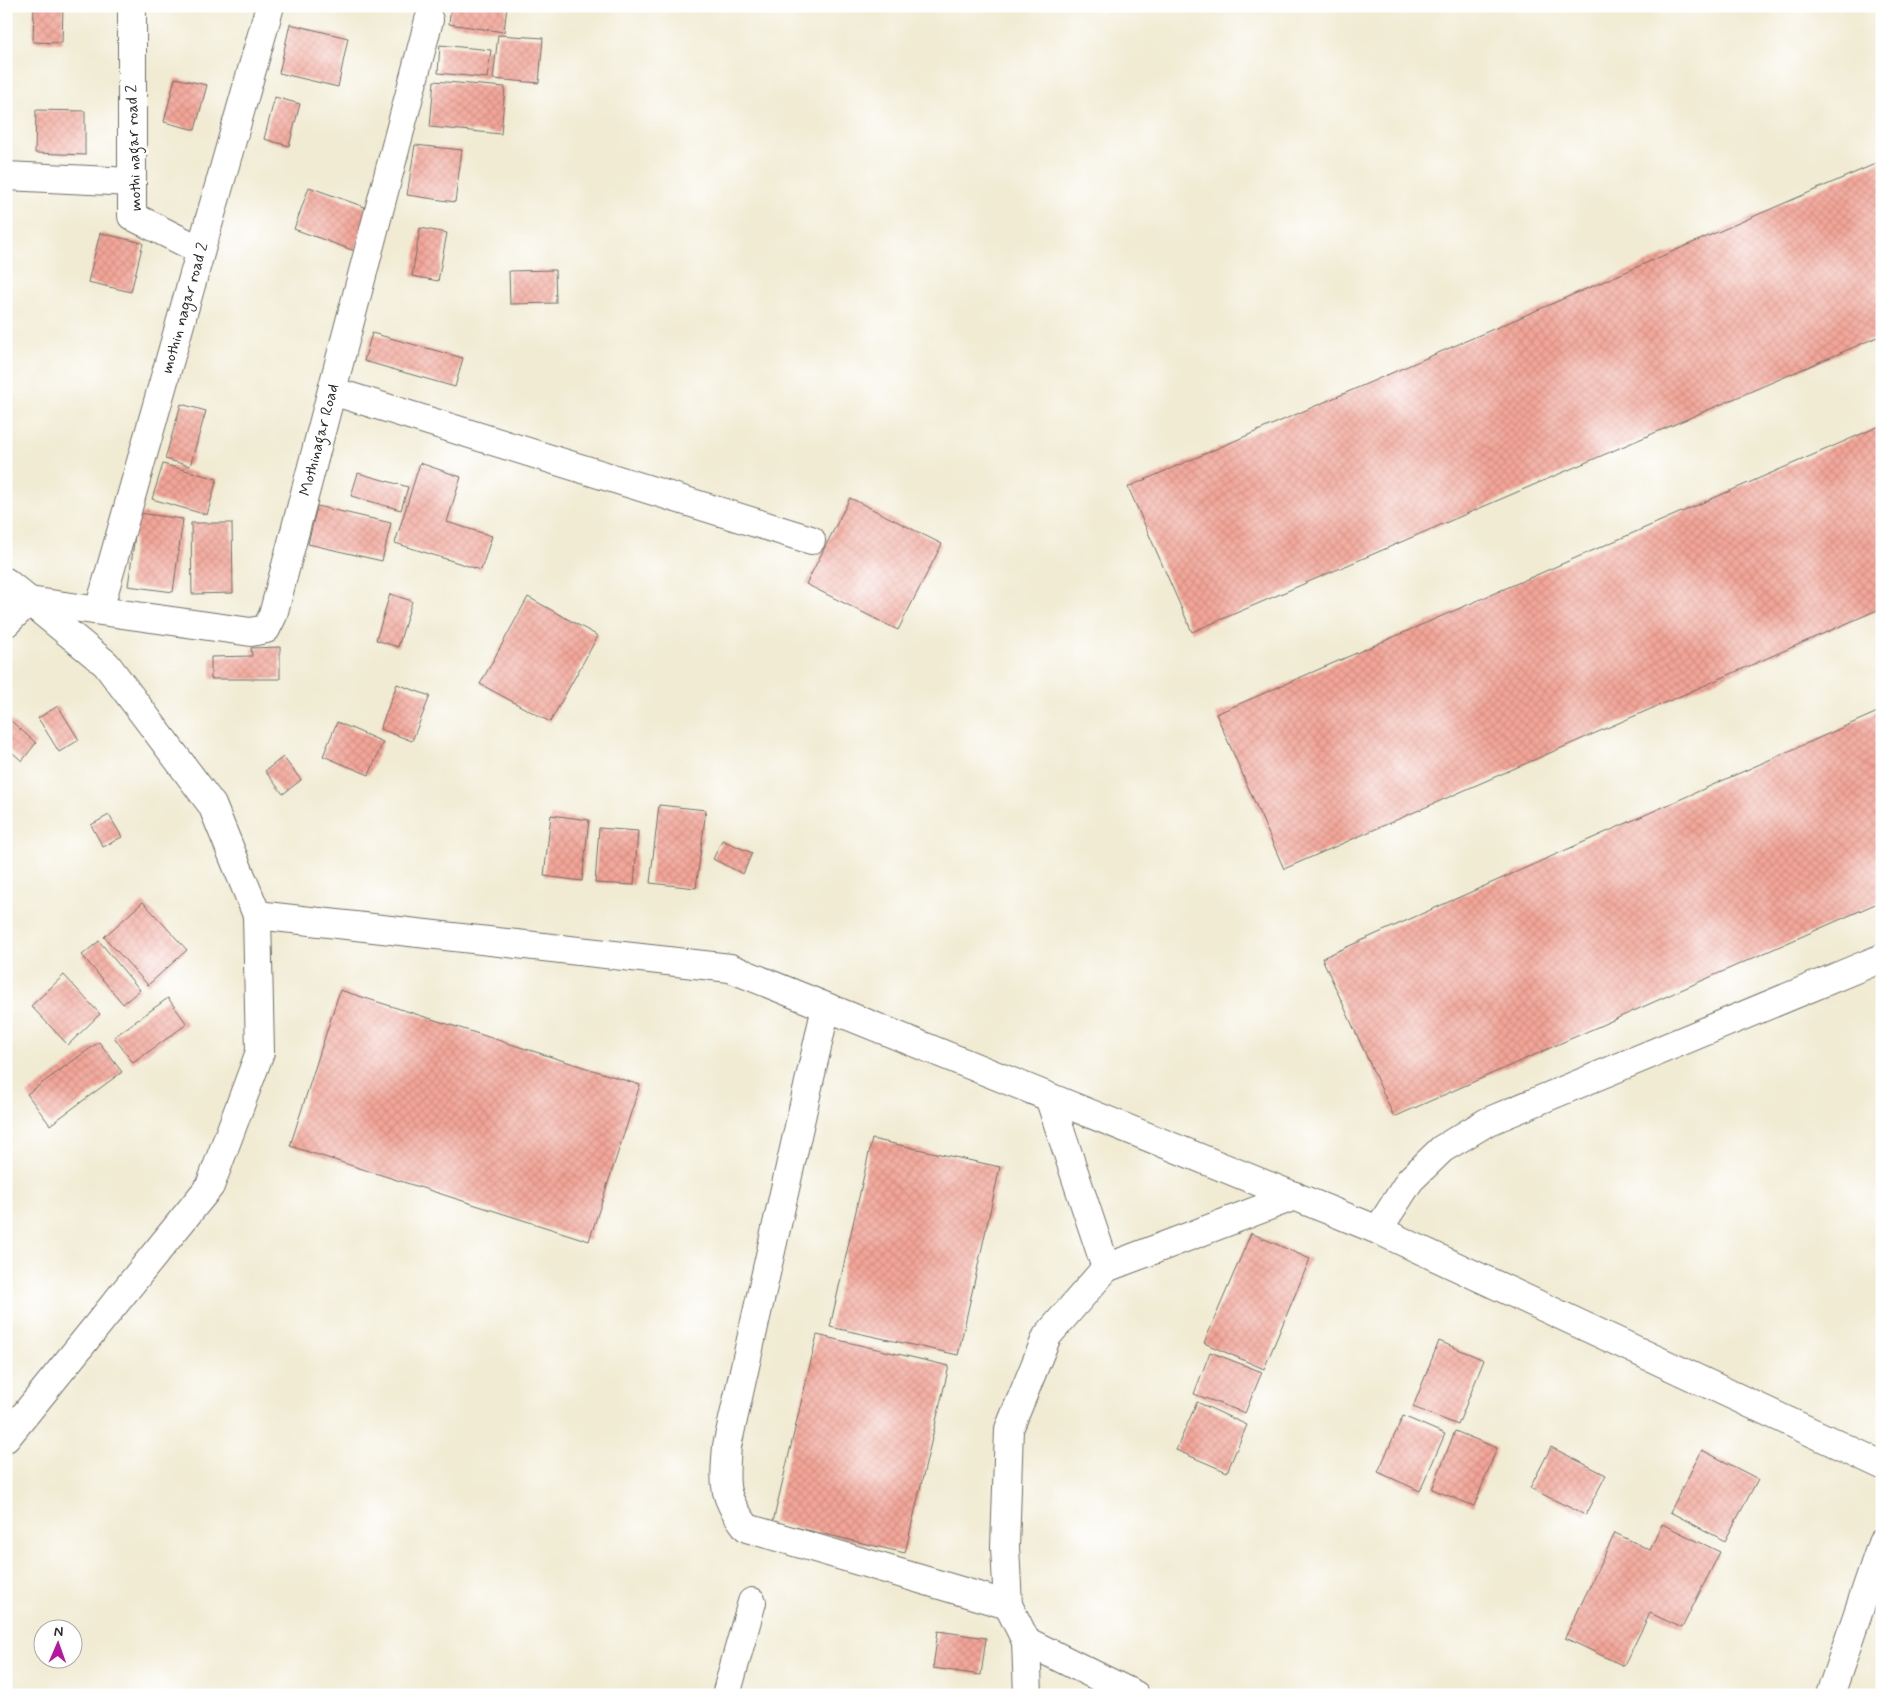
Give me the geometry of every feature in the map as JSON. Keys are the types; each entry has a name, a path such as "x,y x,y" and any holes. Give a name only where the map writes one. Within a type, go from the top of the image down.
{"street":[{"name":"mothi nagar road 2","path":"132,6 132,216 200,250"},
{"name":"mothin nagar road 2","path":"99,610 270,6"},
{"name":"Mothinagar Road","path":"29,600 251,632 266,629 273,615 430,20"},
{"path":"6,176 132,182"},
{"path":"332,391 811,540"},
{"path":"6,582 106,664 212,805 257,915 260,1052 210,1186 6,1438"},
{"path":"6,623 29,600"},
{"path":"257,915 730,968 1378,1230 1882,1465"},
{"path":"1378,1230 1410,1180 1442,1149 1487,1122 1881,959"},
{"path":"826,1007 727,1446 724,1485 731,1507 747,1528 1008,1605"},
{"path":"1049,1097 1106,1268"},
{"path":"1028,1695 1026,1641 1008,1605 1005,1547 1009,1428 1047,1336 1106,1268 1295,1196"},
{"path":"1830,1695 1882,1543"},
{"path":"726,1695 752,1602"},
{"path":"1026,1641 1135,1695"}],"building":[{"path":"34,6 63,6 62,43 33,42"},
{"path":"451,6 507,6 504,32 449,24"},
{"path":"290,24 348,38 338,87 279,73"},
{"path":"498,35 543,38 539,83 493,79"},
{"path":"440,45 491,50 487,78 438,73"},
{"path":"175,78 207,85 195,130 164,122"},
{"path":"434,81 505,87 501,134 430,127"},
{"path":"275,97 300,104 289,146 264,139"},
{"path":"36,110 85,111 85,155 35,153"},
{"path":"415,145 462,150 455,202 407,195"},
{"path":"1882,161 1882,335 1192,632 1128,487"},
{"path":"309,187 370,209 355,251 294,229"},
{"path":"420,228 447,233 438,281 412,276"},
{"path":"100,233 143,243 131,292 88,282"},
{"path":"555,270 556,303 510,304 509,271"},
{"path":"372,333 463,358 455,387 364,361"},
{"path":"181,404 206,411 190,466 165,459"},
{"path":"1882,425 1882,608 1284,869 1216,714"},
{"path":"420,463 461,477 447,522 492,536 481,570 395,543"},
{"path":"163,464 217,479 207,515 152,499"},
{"path":"358,473 408,487 401,510 351,496"},
{"path":"850,498 942,544 898,630 806,584"},
{"path":"317,506 391,523 382,561 308,544"},
{"path":"138,513 183,519 173,592 128,586"},
{"path":"191,523 232,523 233,593 192,594"},
{"path":"390,594 412,601 398,647 376,640"},
{"path":"528,597 598,636 550,722 480,684"},
{"path":"280,647 280,679 211,679 211,657 252,656 251,648"},
{"path":"397,684 430,696 412,741 380,729"},
{"path":"58,706 79,740 59,752 38,718"},
{"path":"1882,710 1882,901 1394,1117 1322,958"},
{"path":"10,720 36,743 22,761 6,747 6,724"},
{"path":"337,722 383,742 369,775 323,756"},
{"path":"283,757 301,780 283,794 265,771"},
{"path":"659,805 706,810 696,888 650,883"},
{"path":"109,815 122,837 103,847 91,825"},
{"path":"551,815 589,820 582,881 544,876"},
{"path":"599,828 638,831 634,885 595,883"},
{"path":"722,840 752,853 743,874 713,859"},
{"path":"143,902 187,950 148,985 104,937"},
{"path":"99,941 140,990 123,1004 82,955"},
{"path":"64,975 100,1014 68,1045 31,1006"},
{"path":"340,990 640,1085 589,1241 290,1146"},
{"path":"168,998 187,1024 133,1063 114,1037"},
{"path":"99,1042 122,1072 50,1125 27,1094"},
{"path":"872,1139 1000,1167 958,1355 830,1327"},
{"path":"1251,1233 1310,1259 1264,1369 1204,1343"},
{"path":"817,1335 949,1366 905,1553 773,1522"},
{"path":"1439,1341 1484,1360 1458,1425 1413,1407"},
{"path":"1210,1352 1262,1372 1245,1413 1194,1394"},
{"path":"1197,1402 1247,1425 1227,1472 1176,1450"},
{"path":"1403,1416 1445,1434 1420,1491 1378,1472"},
{"path":"1455,1431 1497,1448 1474,1506 1432,1489"},
{"path":"1551,1447 1606,1475 1585,1515 1530,1488"},
{"path":"1702,1450 1758,1479 1725,1541 1670,1512"},
{"path":"1662,1524 1720,1552 1682,1628 1650,1613 1624,1666 1565,1638 1615,1533 1650,1550"},
{"path":"938,1631 986,1638 981,1675 933,1668"}]}
